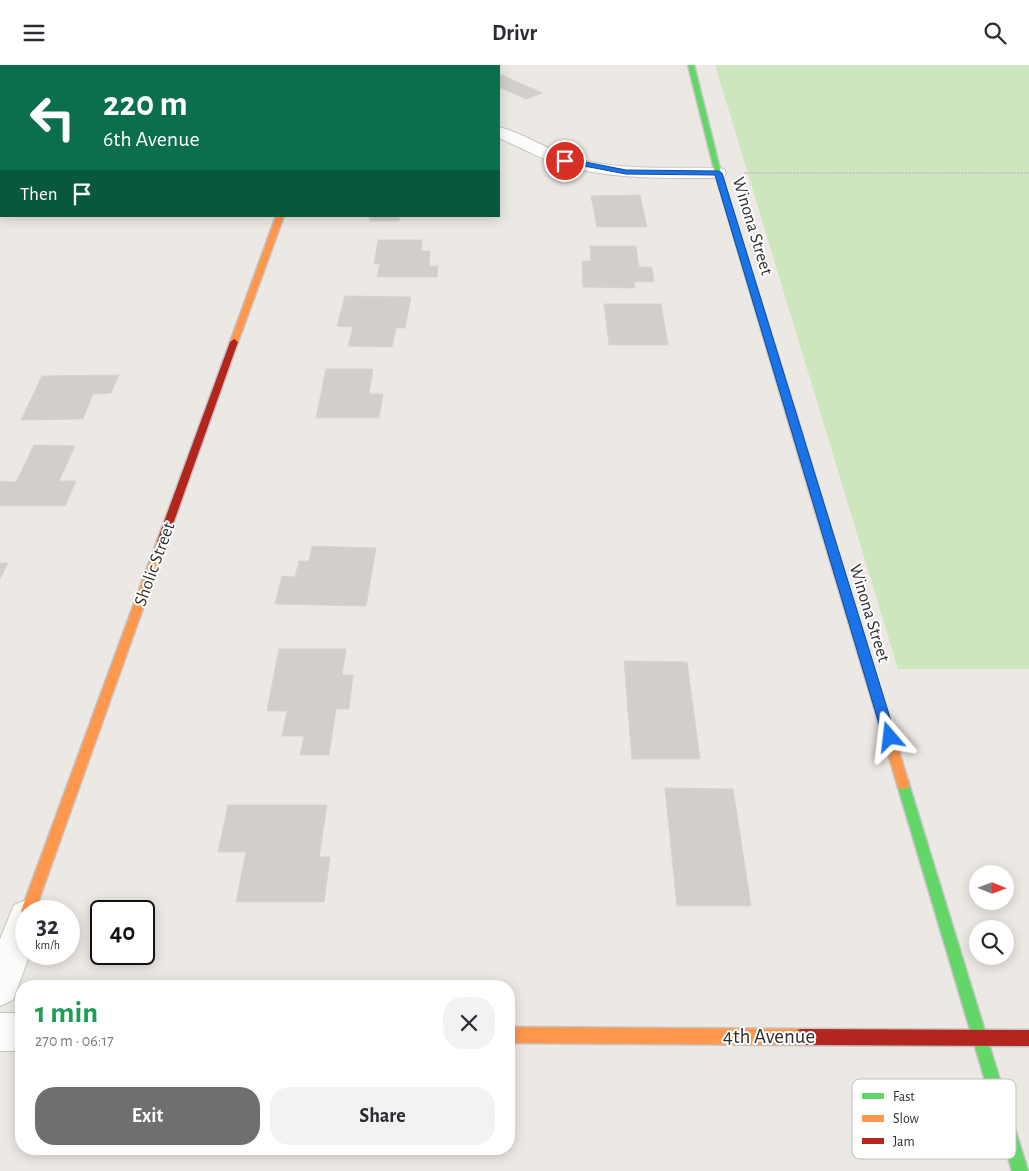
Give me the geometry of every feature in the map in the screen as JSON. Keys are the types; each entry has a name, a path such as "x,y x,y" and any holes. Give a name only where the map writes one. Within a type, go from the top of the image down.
{"street":[{"name":"Winona Street","path":"691,65 718,173 993,1079"},
{"path":"500,132 565,161 594,167 626,172 718,173"},
{"name":"Sholic Street","path":"32,900 280,217"},
{"path":"0,988 15,946"},
{"path":"0,1032 15,1032"},
{"name":"4th Avenue","path":"515,1035 1029,1038"},
{"name":"Winona Street","path":"1016,1157 1020,1171"}],"path":[{"path":"718,173 1029,173"}],"green space":[{"path":"715,65 1029,65 1029,669 898,669"}],"building":[{"path":"500,74 543,93 526,99 500,87"},
{"path":"640,195 647,227 597,227 591,196"},
{"path":"370,217 400,217 399,221 369,221"},
{"path":"378,240 422,240 421,251 430,251 429,266 438,266 437,277 377,277 380,264 374,264"},
{"path":"590,246 636,246 639,267 652,267 654,282 634,282 635,288 583,287 582,261 591,261"},
{"path":"345,296 411,297 405,328 396,328 392,347 348,346 353,327 337,326"},
{"path":"604,304 661,304 668,345 609,345"},
{"path":"326,369 373,369 369,394 383,394 379,418 316,418"},
{"path":"119,375 111,393 93,394 83,419 21,420 42,376"},
{"path":"34,445 75,446 59,481 76,481 65,506 0,506 0,481 16,482"},
{"path":"312,546 376,548 366,606 275,604 282,576 295,577 299,561 309,561"},
{"path":"0,563 8,563 0,579"},
{"path":"279,649 346,649 342,675 353,675 349,709 336,709 329,755 300,755 304,736 282,736 287,711 267,711"},
{"path":"624,661 687,662 700,759 632,759"},
{"path":"665,788 733,789 751,906 677,906"},
{"path":"228,805 327,805 319,857 330,857 324,902 236,902 246,852 218,852"}],"traffic: fast":[{"path":"691,65 718,173 792,417"},
{"path":"903,784 992,1079"},
{"path":"1016,1158 1020,1171"}],"traffic: slow":[{"path":"234,342 280,217"},
{"path":"792,417 903,784"},
{"path":"32,900 162,541"},
{"path":"515,1035 800,1037"}],"traffic: jam":[{"path":"162,541 234,342"},
{"path":"800,1037 1029,1038"}],"route":[{"path":"565,161 626,172 718,173 890,737"}]}
